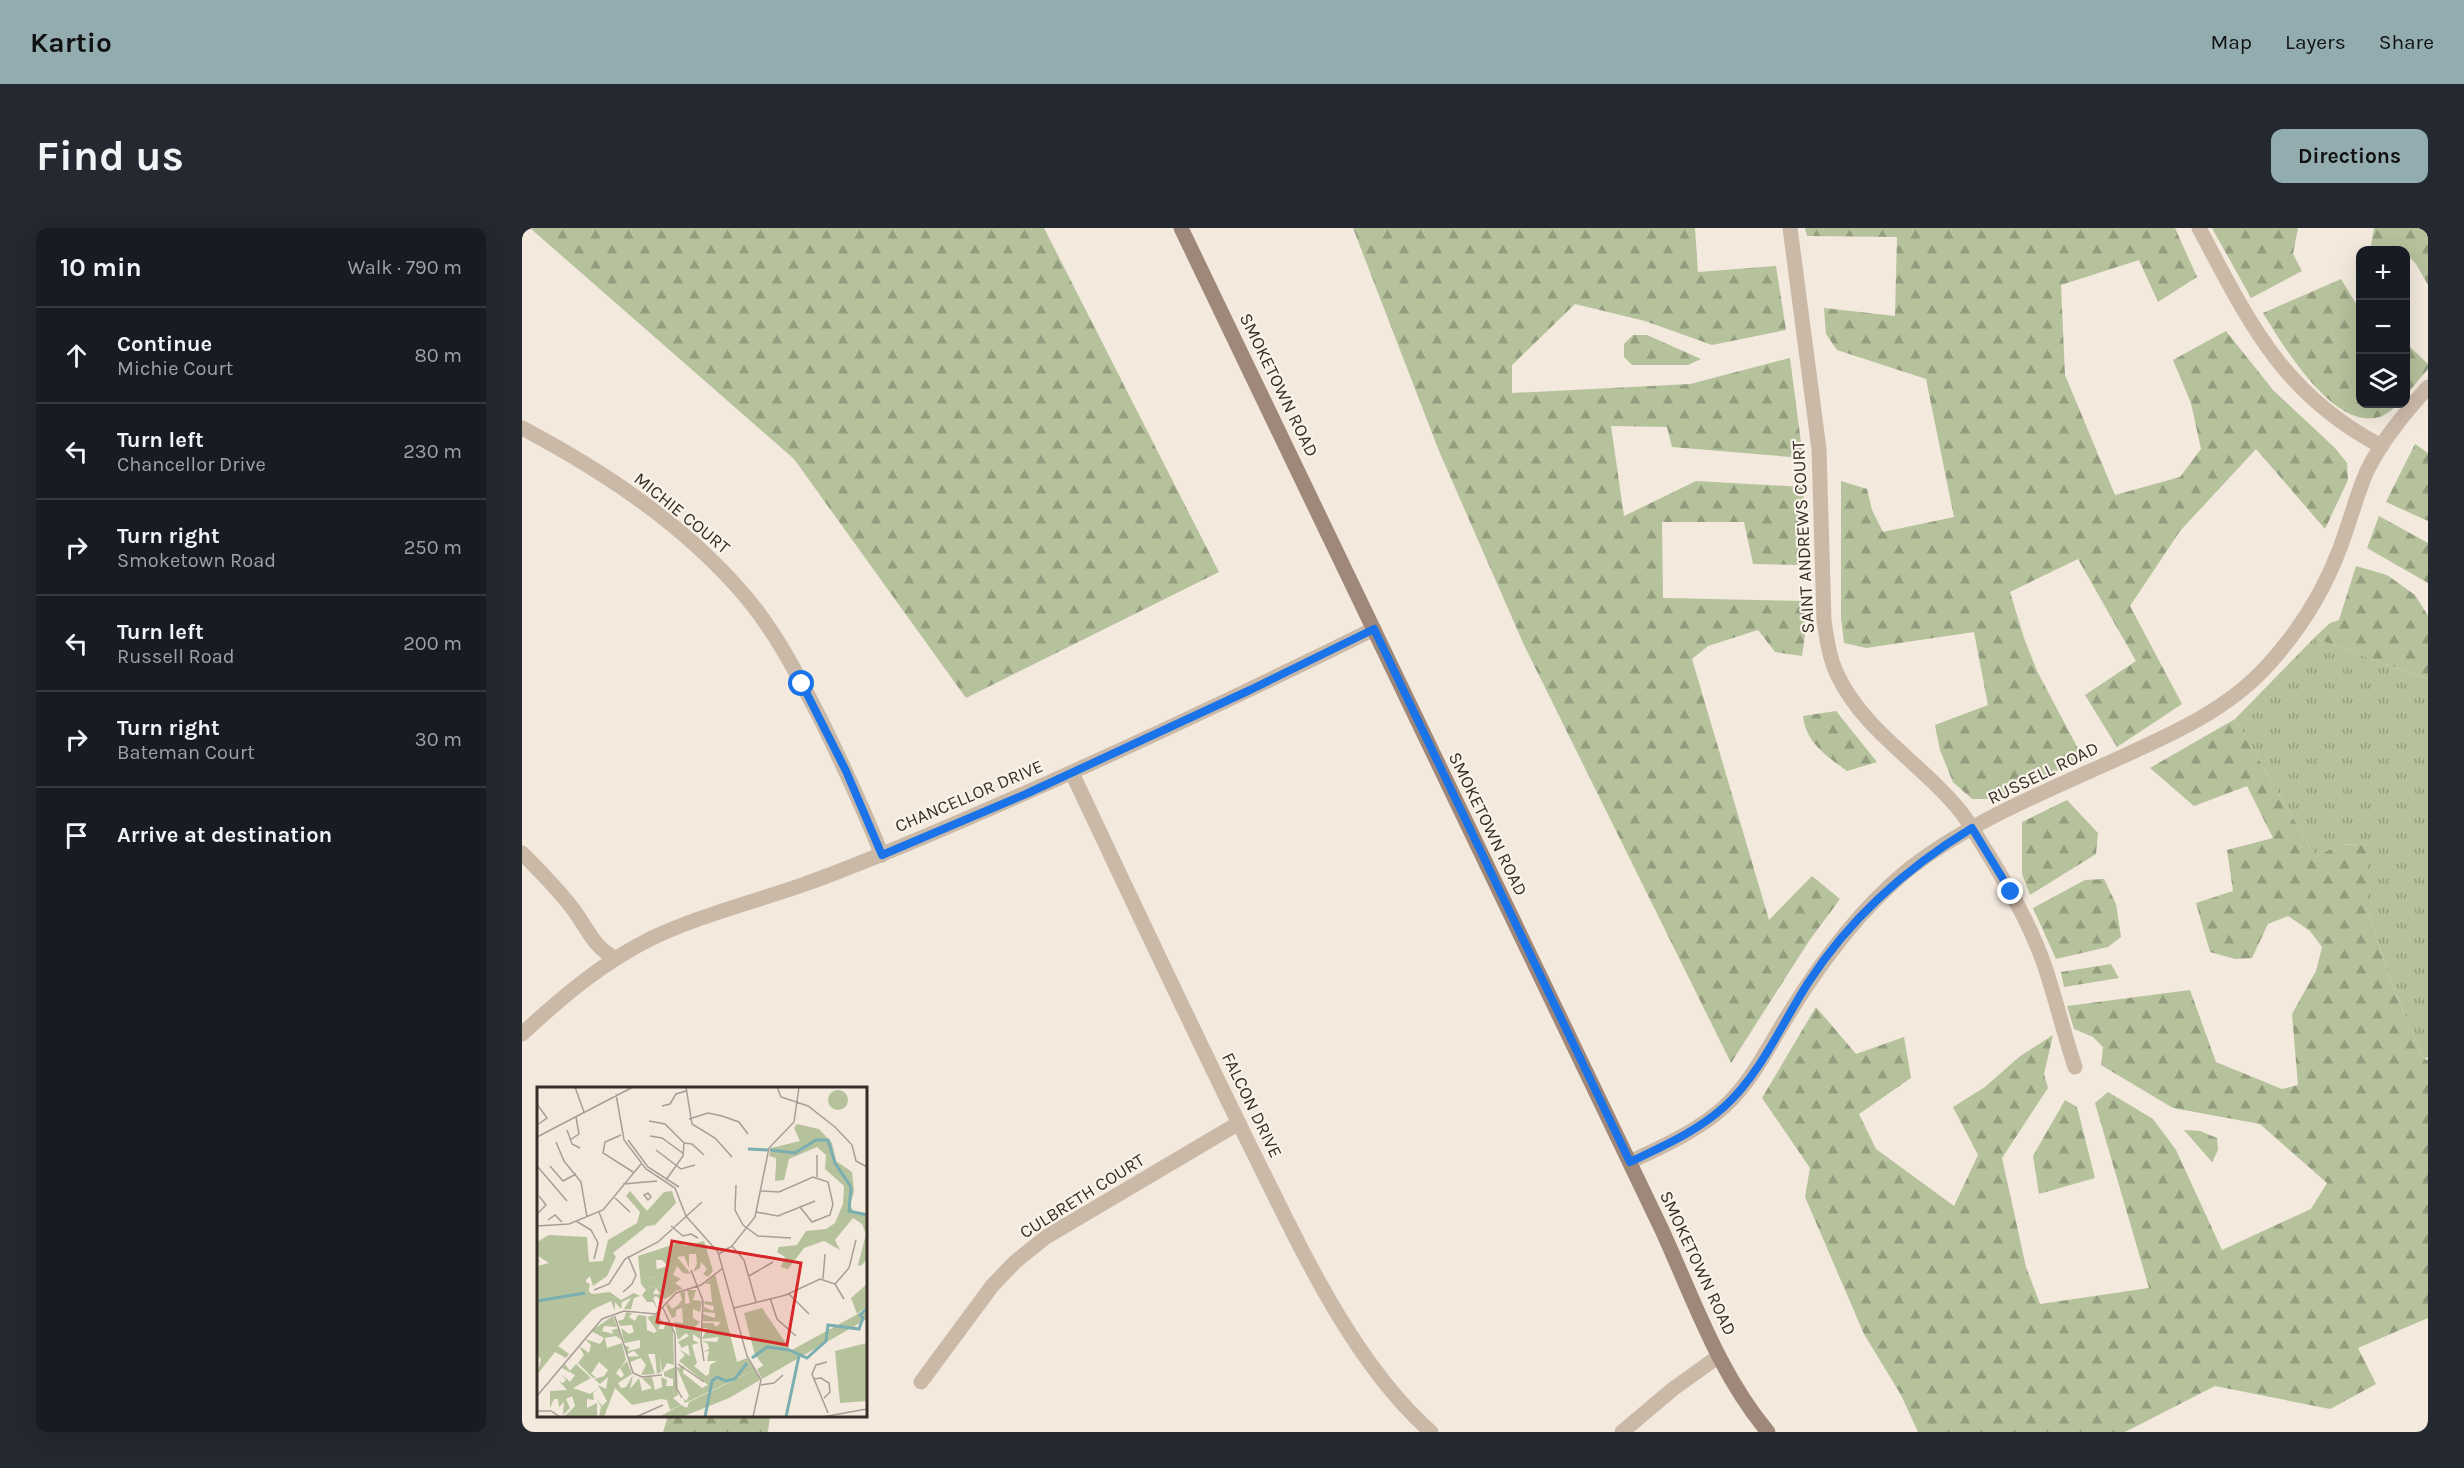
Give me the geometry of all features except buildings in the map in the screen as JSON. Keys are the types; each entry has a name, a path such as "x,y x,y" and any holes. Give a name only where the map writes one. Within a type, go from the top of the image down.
{"main road":[{"name":"SMOKETOWN ROAD","path":"1181,228 1630,1162 1719,1356 1737,1390 1768,1432"}],"street":[{"name":"SAINT ANDREWS COURT","path":"1790,228 1819,449 1824,621 1836,672 1850,698 1868,721 1935,784 1960,812 2011,892 2030,928 2044,966 2075,1067"},
{"path":"2199,228 2245,314 2278,363 2294,382 2337,420 2381,446"},
{"name":"RUSSELL ROAD","path":"1630,1162 1690,1133 1725,1106 1765,1058 1810,980 1842,937 1874,901 1935,850 1972,828 2181,729 2241,692 2273,659 2312,606 2340,548 2363,481 2381,446 2428,387"},
{"name":"MICHIE COURT","path":"522,428 608,478 659,514 692,541 747,599 779,642 802,684 855,789 882,855"},
{"name":"CHANCELLOR DRIVE","path":"522,1034 582,981 615,958 652,938 689,922 805,884 882,855 1072,773 1374,629"},
{"name":"FALCON DRIVE","path":"1072,773 1292,1229 1352,1335 1399,1401 1431,1432"},
{"path":"522,854 548,879 573,909 601,951 615,958"},
{"name":"CULBRETH COURT","path":"921,1382 992,1286 1015,1262 1046,1237 1239,1123"},
{"path":"1622,1432 1673,1389 1719,1356"}],"green space":[{"path":"530,228 1044,228 1219,572 966,698 794,459"},
{"path":"1353,228 1695,228 1698,272 1776,266 1786,330 1712,345 1645,321 1575,304 1512,365 1512,393 1690,384 1790,358 1803,458 1672,447 1667,427 1611,426 1624,516 1696,481 1804,487 1801,565 1753,564 1744,522 1662,522 1663,598 1804,601 1806,628 1802,656 1775,652 1758,630 1708,646 1692,659 1769,920 1812,876 1840,899 1809,941 1731,1063 1524,645 1439,451"},
{"path":"1805,228 2175,228 2197,277 2158,302 2139,260 2061,285 2065,375 2115,495 2180,477 2201,449 2191,403 2173,360 2226,331 2273,390 2335,448 2347,463 2348,480 2325,529 2256,449 2180,531 2130,606 2182,704 2117,747 2085,695 2136,661 2078,559 2010,592 2037,671 2083,758 2000,799 1972,799 1953,782 1940,750 1935,725 1988,705 1974,632 1866,648 1844,643 1841,618 1841,481 1867,489 1872,510 1883,532 1954,517 1926,379 1837,350 1826,334 1824,308 1895,316 1897,237 1807,236"},
{"path":"2212,228 2298,228 2293,254 2302,271 2251,298"},
{"path":"2374,228 2428,228 2428,285 2410,258 2410,246 2371,246"},
{"path":"2341,279 2356,303 2356,408 2392,408 2379,417 2359,417 2339,408 2320,392 2302,371 2263,313"},
{"path":"1633,335 1647,335 1701,359 1688,365 1632,365 1624,357 1624,344"},
{"path":"2410,347 2428,364 2428,369 2410,390"},
{"path":"2415,444 2428,453 2428,521 2386,502"},
{"path":"2379,516 2428,543 2428,583 2367,548"},
{"path":"2356,566 2387,575 2415,595 2428,616 2428,679 2314,638 2330,623 2339,620"},
{"path":"2314,638 2428,679 2428,1057 2424,1059 2393,987 2368,912 2368,844 2338,845 2316,857 2235,719"},
{"path":"1836,711 1877,762 1847,771 1825,754 1813,741 1808,734 1803,716"},
{"path":"2235,719 2316,857 2338,845 2368,844 2368,912 2393,987 2424,1059 2428,1060 2428,1318 2358,1348 2376,1384 2330,1409 2215,1386 2125,1432 1918,1432 1901,1395 1864,1334 1805,1197 1810,1168 1762,1098 1816,1007 1856,1054 1904,1037 1911,1078 1859,1114 1876,1149 1954,1206 1978,1155 1953,1107 1985,1087 2019,1057 2053,1035 2044,1074 2048,1088 2002,1158 2026,1267 2040,1304 2149,1288 2095,1103 2108,1092 2153,1119 2176,1150 2222,1250 2311,1209 2327,1183 2260,1124 2173,1108 2101,1065 2103,1047 2093,1037 2074,1029 2067,1006 2190,990 2216,1062 2282,1089 2298,1085 2292,1014 2316,971 2322,947 2310,931 2288,916 2268,924 2252,958 2235,959 2210,952 2196,903 2233,891 2227,850 2273,838 2247,786 2194,806 2150,768"},
{"path":"2067,800 2098,833 2096,854 2030,895 2022,874 2022,822"},
{"path":"2104,879 2116,904 2121,937 2108,947 2056,959 2033,908 2085,880"},
{"path":"2111,964 2119,978 2064,987 2061,972"},
{"path":"2065,1100 2077,1107 2095,1178 2039,1194 2033,1156"},
{"path":"2184,1130 2200,1131 2217,1138 2218,1150 2212,1162"},
{"path":"668,1417 770,1417 768,1432 663,1432"}],"route":[{"path":"802,684 863,806 882,855 1026,794 1250,690 1374,629 1630,1162 1690,1133 1725,1106 1765,1058 1810,980 1842,937 1874,901 1935,850 1972,828 2011,892"}]}
